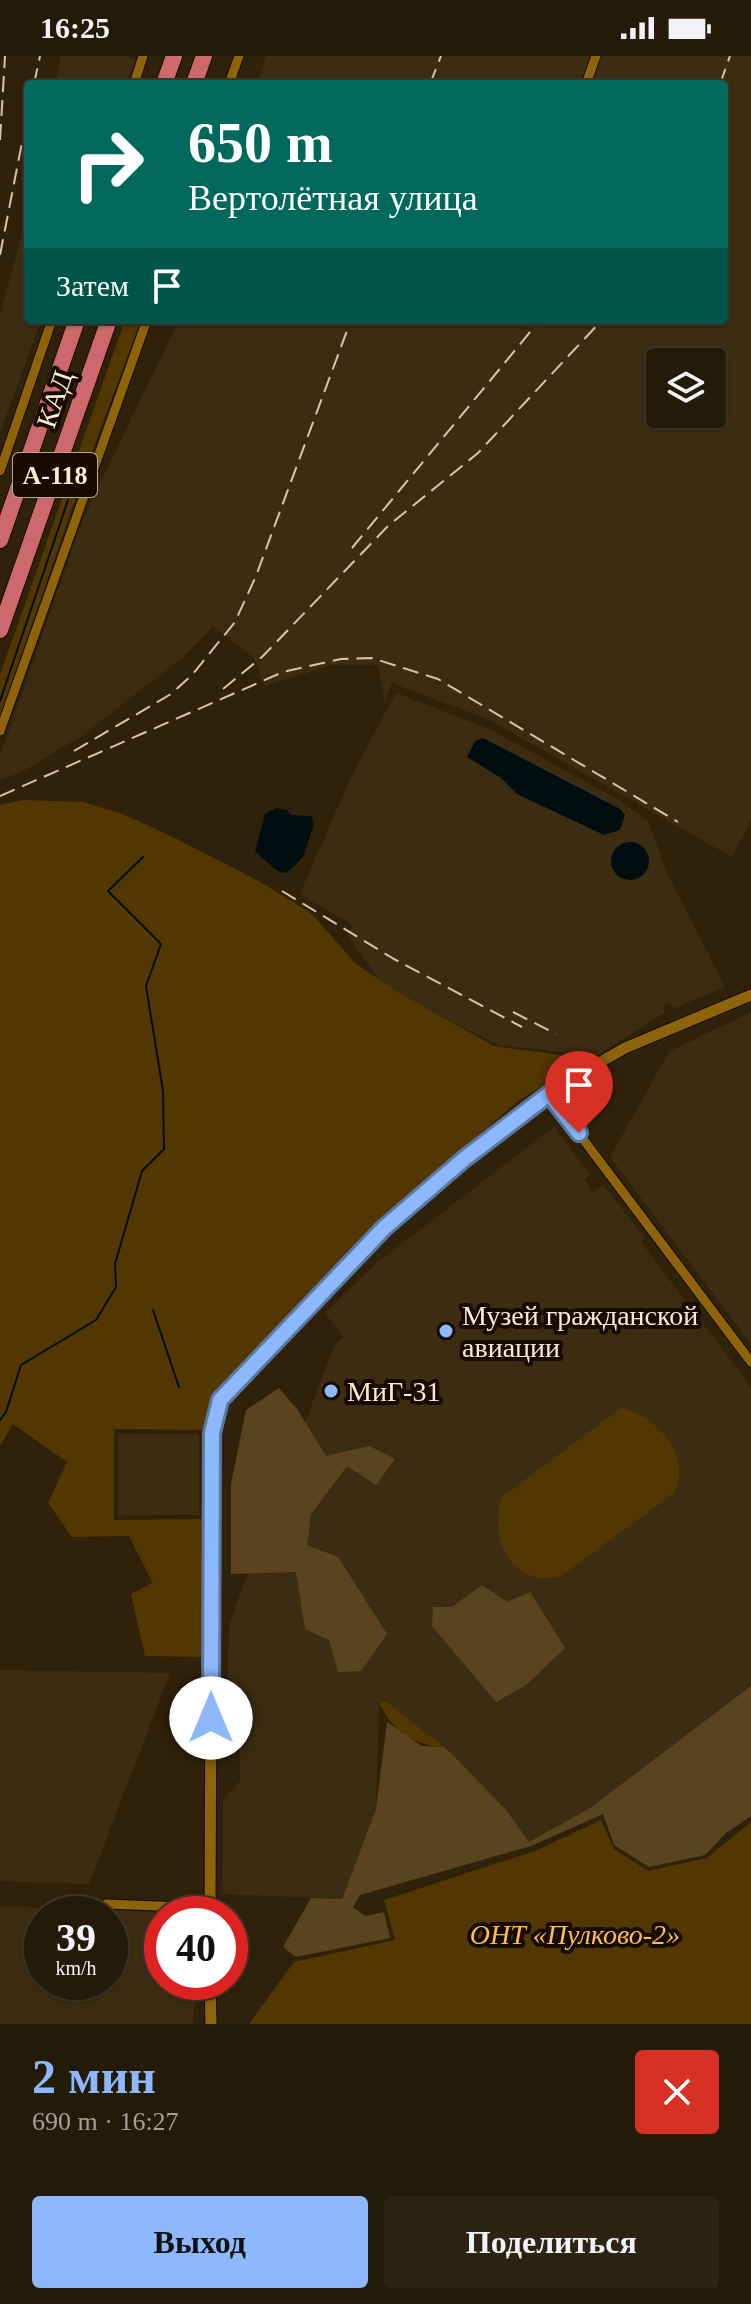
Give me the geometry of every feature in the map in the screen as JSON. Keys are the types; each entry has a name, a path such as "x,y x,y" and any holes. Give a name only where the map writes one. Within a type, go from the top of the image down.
{"highway":[{"path":"165,80 174,56"},
{"path":"195,80 204,56"},
{"name":"КАД","path":"0,540 76,324"},
{"name":"КАД","path":"0,630 108,324"}],"street":[{"path":"135,80 143,56"},
{"path":"230,80 239,56"},
{"path":"587,80 596,56"},
{"path":"0,471 51,324"},
{"path":"0,731 146,324"},
{"path":"210,1896 212,1433 220,1400 384,1228 464,1159 549,1094 583,1071 645,1038 751,995"},
{"path":"549,1094 751,1362"},
{"path":"210,2000 211,2024"}],"shaded area":[{"path":"61,56 126,56 135,61 128,80 56,80"},
{"path":"266,56 751,56 751,821 732,857 490,720 392,683 385,702 378,665 332,665 264,686 254,658 213,626 186,655 83,735 22,772 0,780 0,756 83,519 177,324 728,324 728,80 259,80"},
{"path":"24,226 24,324 40,324 0,433 0,315"},
{"path":"396,693 489,729 621,801 648,821 668,875 725,987 674,1008 668,1003 663,1009 666,1012 596,1056 498,1045 399,995 378,978 348,936 353,925 303,896 301,891 352,775"},
{"path":"483,738 620,809 625,815 620,830 604,835 517,794 501,778 467,757 475,741"},
{"path":"276,808 287,810 291,815 311,816 314,824 303,857 287,873 279,872 255,852 265,814"},
{"path":"630,842 644,847 649,861 644,875 630,880 616,875 611,861 616,847"},
{"path":"751,1012 751,1344 610,1157 669,1052"},
{"path":"554,1127 590,1175 584,1180 593,1192 603,1184 645,1238 641,1242 751,1387 751,1686 590,1808 529,1843 507,1811 452,1754 387,1702 379,1700 376,1809 342,1899 223,1894 223,1800 240,1781 240,1698 227,1697 229,1624 334,1346 343,1337 325,1313 375,1264"},
{"path":"279,1388 297,1409 326,1456 369,1446 395,1459 376,1485 347,1466 311,1514 307,1545 338,1557 387,1634 361,1671 338,1672 329,1640 305,1629 296,1572 231,1574 231,1484 246,1410"},
{"path":"118,1434 199,1434 199,1515 118,1515"},
{"path":"482,1585 507,1602 530,1592 565,1648 526,1685 496,1702 432,1626 433,1607 452,1607"},
{"path":"0,1670 170,1673 89,1884 0,1881"},
{"path":"751,1686 751,1816 726,1833 705,1855 649,1867 614,1845 603,1814 531,1846 360,1895 353,1907 365,1916 384,1912 390,1938 296,1957 283,1947 311,1898 342,1899 376,1809 387,1722 422,1746 444,1747 507,1811 529,1842 590,1808"},
{"path":"0,1906 24,1907 24,2000 128,2000 128,1911 144,1912 144,2000 195,2000 193,2024 0,2024"}],"green space":[{"path":"124,324 140,324 83,476 0,717 0,675"},
{"path":"24,800 83,802 123,814 264,884 312,914 356,964 401,994 494,1046 583,1058 582,1062 518,1101 380,1222 224,1384 207,1413 204,1430 114,1429 114,1520 204,1519 204,1657 145,1656 131,1594 153,1583 129,1536 72,1537 48,1503 67,1462 13,1424 0,1446 0,805"},
{"path":"621,1408 647,1419 668,1440 679,1466 673,1494 561,1576 544,1578 517,1568 501,1543 498,1513 502,1497"},
{"path":"378,1700 387,1702 444,1747 422,1743 404,1734 389,1719"},
{"name":"ОНТ «Пулково-2»","path":"601,1820 614,1849 648,1871 707,1858 751,1822 751,2024 249,2024 294,1962 395,1940 384,1900 535,1851"}],"waterway":[{"path":"0,701 68,500"},
{"path":"0,1420 6,1412 21,1365 96,1320 116,1287 115,1264 142,1171 164,1149 163,1091 146,986 161,944 108,891 143,857"},
{"path":"153,1310 179,1387"}],"railway":[{"path":"0,140 5,56"},
{"path":"35,80 40,56"},
{"path":"432,80 441,56"},
{"path":"721,80 730,56"},
{"path":"0,255 24,132"},
{"path":"74,751 171,694 192,675 235,622 256,576 350,324"},
{"path":"352,548 537,324"},
{"path":"223,689 262,657 388,526 478,453 598,324"},
{"path":"0,796 283,672 341,659 372,658 438,679 678,822"},
{"path":"282,891 394,959 522,1027"},
{"path":"513,1012 556,1034"}],"place":[{"name":"Музей гражданской авиации","path":"446,1331"},
{"name":"МиГ-31","path":"331,1391"}],"route":[{"path":"211,1718 212,1433 220,1400 291,1322 384,1228 512,1121 549,1094 579,1133"}]}
